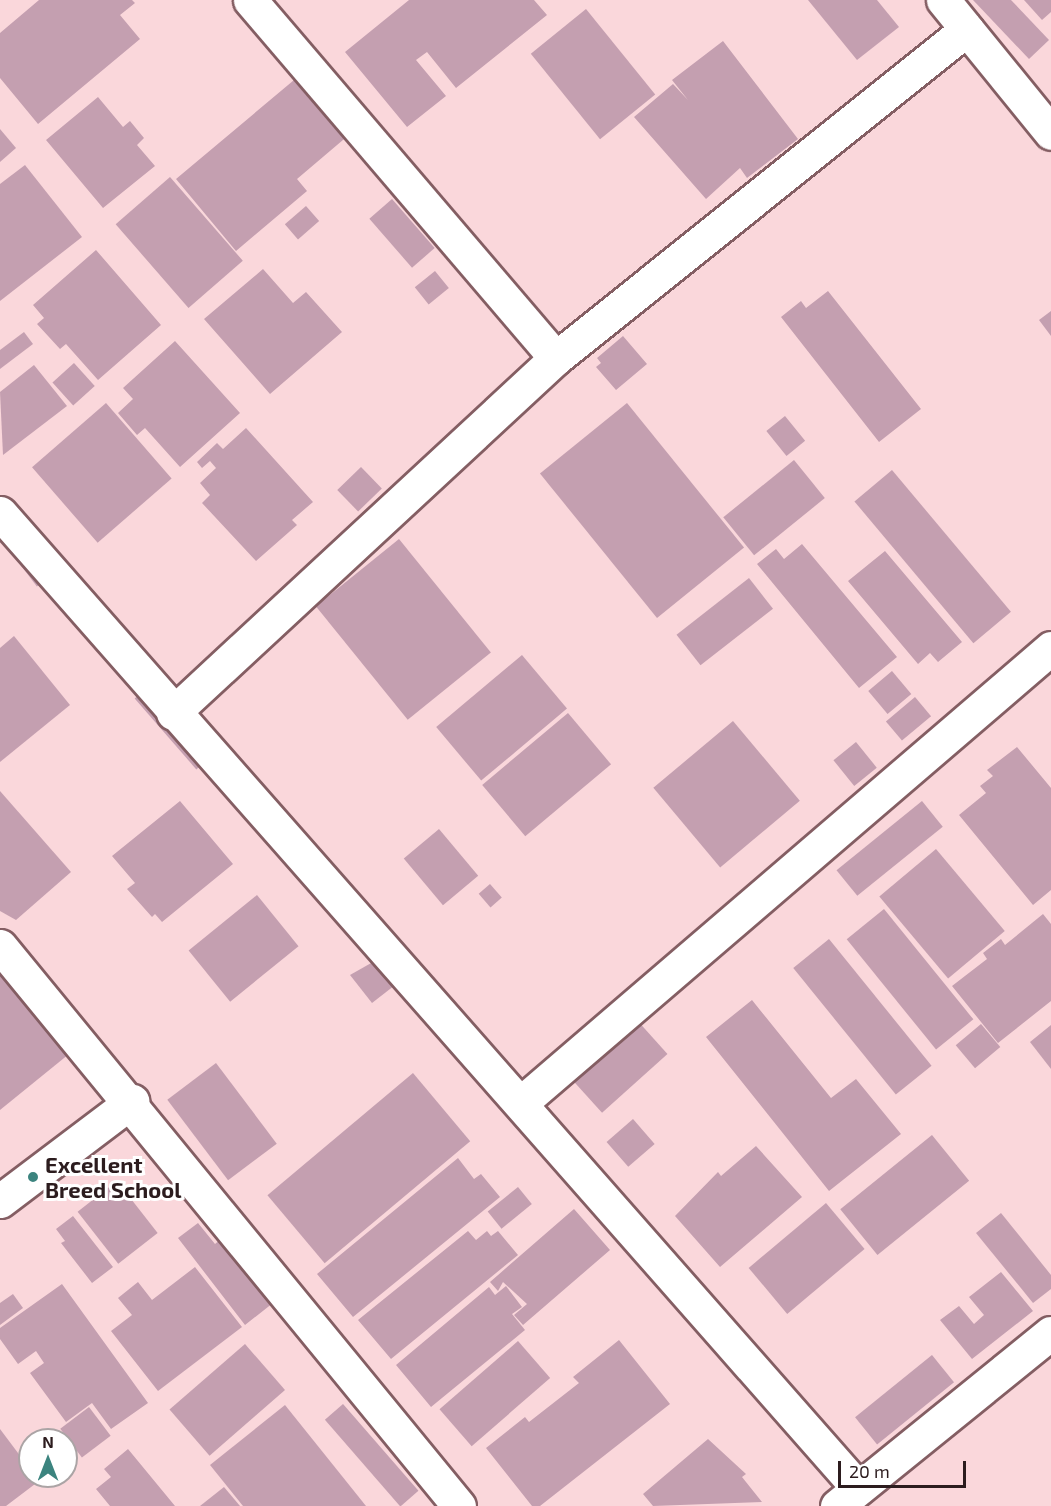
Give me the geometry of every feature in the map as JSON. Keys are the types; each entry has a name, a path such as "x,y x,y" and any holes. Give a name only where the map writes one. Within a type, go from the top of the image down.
{"street":[{"path":"250,0 556,358"},
{"path":"943,0 1051,133"},
{"path":"173,713 556,358 967,29"},
{"path":"0,513 173,713 522,1102 848,1497 1051,1333"},
{"path":"522,1102 1051,648"},
{"path":"0,946 132,1101 459,1506"},
{"path":"0,1201 132,1101"}],"building":[{"path":"39,0 132,0 135,3 120,15 140,39 38,124 0,78 0,33"},
{"path":"409,0 534,0 547,15 456,88 427,52 416,60 446,96 407,127 345,52"},
{"path":"808,0 877,0 899,27 857,60"},
{"path":"973,0 1011,0 1049,40 1029,59"},
{"path":"1024,0 1051,0 1051,12 1042,20"},
{"path":"586,9 655,94 600,139 531,54"},
{"path":"723,41 798,139 747,178 740,168 706,199 634,117 673,84 688,100 672,80"},
{"path":"300,75 350,134 297,179 307,191 236,251 176,179"},
{"path":"98,97 123,127 130,121 144,138 137,145 155,166 103,208 46,140"},
{"path":"0,129 16,148 0,162"},
{"path":"25,165 82,237 0,301 0,184"},
{"path":"170,177 243,261 188,308 116,224"},
{"path":"392,199 435,248 412,268 369,219"},
{"path":"306,206 319,221 298,239 285,224"},
{"path":"96,250 161,325 98,380 66,344 60,349 37,324 44,318 33,305"},
{"path":"263,269 293,303 306,292 342,332 270,394 204,319"},
{"path":"435,271 449,288 429,304 415,287"},
{"path":"828,291 921,409 879,442 781,317 801,301 806,308"},
{"path":"1051,311 1051,336 1039,320"},
{"path":"24,332 33,344 0,369 0,350"},
{"path":"623,336 647,364 616,390 596,367 601,363 597,358"},
{"path":"175,341 240,413 180,467 145,428 137,435 118,413 133,399 123,388"},
{"path":"74,363 95,386 73,405 52,382"},
{"path":"34,365 67,406 3,455 0,392"},
{"path":"106,403 172,478 98,543 32,467"},
{"path":"627,403 744,548 657,618 540,473"},
{"path":"785,416 805,441 786,456 766,431"},
{"path":"246,428 313,502 292,520 297,525 256,561 202,503 210,495 200,483 216,468 210,461 202,468 197,462 217,443 223,449"},
{"path":"794,460 825,498 754,555 723,517"},
{"path":"361,467 382,489 358,512 337,490"},
{"path":"892,470 1011,612 973,643 854,501"},
{"path":"399,539 491,652 408,720 316,606"},
{"path":"802,544 897,657 859,688 757,564 776,549 784,559"},
{"path":"885,551 962,642 938,662 930,653 918,664 848,581"},
{"path":"34,556 50,577 37,586 21,566"},
{"path":"749,578 773,609 701,665 677,635"},
{"path":"14,636 70,705 0,762 0,648"},
{"path":"522,655 567,709 481,781 436,727"},
{"path":"892,671 911,694 888,714 868,691"},
{"path":"149,686 211,757 196,769 135,698"},
{"path":"915,697 931,716 902,741 886,721"},
{"path":"568,713 611,764 525,836 482,785"},
{"path":"733,721 800,801 720,868 653,788"},
{"path":"856,742 877,768 854,786 833,760"},
{"path":"1017,747 1051,788 1051,890 1033,905 959,815 986,793 980,786 993,776 987,770"},
{"path":"0,791 71,872 16,920 0,911"},
{"path":"180,801 233,864 162,922 155,914 152,917 127,889 135,883 112,856"},
{"path":"922,801 943,827 857,896 837,870"},
{"path":"439,829 478,876 443,905 404,859"},
{"path":"936,849 1005,931 948,979 879,897"},
{"path":"490,884 502,898 490,907 479,894"},
{"path":"257,895 299,946 230,1002 189,950"},
{"path":"884,909 973,1019 936,1050 847,939"},
{"path":"1043,914 1051,924 1051,1001 998,1043 952,986 987,959 983,953 1001,939 1005,945"},
{"path":"829,939 932,1066 896,1095 793,968"},
{"path":"380,958 399,982 372,1003 350,975"},
{"path":"0,971 69,1054 0,1110"},
{"path":"752,1000 831,1098 856,1079 901,1134 829,1191 706,1037"},
{"path":"636,1019 667,1054 602,1113 571,1078"},
{"path":"981,1024 1000,1047 975,1068 956,1045"},
{"path":"1051,1025 1051,1069 1030,1042"},
{"path":"216,1063 277,1144 228,1180 167,1100"},
{"path":"413,1073 470,1141 325,1263 267,1195"},
{"path":"633,1119 655,1144 628,1167 607,1142"},
{"path":"932,1135 969,1181 877,1255 840,1209"},
{"path":"756,1146 802,1197 720,1267 675,1216 718,1172 721,1176"},
{"path":"458,1158 474,1179 481,1174 500,1197 353,1317 317,1274"},
{"path":"117,1181 158,1233 118,1264 78,1212"},
{"path":"518,1187 532,1204 502,1229 488,1212"},
{"path":"826,1203 865,1249 787,1314 749,1268"},
{"path":"574,1209 610,1250 523,1325 514,1315 527,1304 503,1282 498,1291 490,1282"},
{"path":"1001,1213 1051,1275 1051,1289 1033,1303 976,1233"},
{"path":"73,1216 113,1267 92,1283 61,1243 65,1241 56,1229"},
{"path":"198,1223 215,1244 222,1238 273,1303 245,1325 178,1238"},
{"path":"468,1231 476,1240 487,1231 491,1236 498,1231 518,1255 391,1359 358,1320"},
{"path":"195,1267 242,1327 158,1391 111,1331 132,1315 118,1298 138,1282 152,1300"},
{"path":"1001,1272 1033,1311 972,1359 940,1320 959,1306 974,1324 984,1315 969,1297"},
{"path":"62,1284 148,1403 111,1429 92,1403 66,1422 30,1373 44,1363 36,1351 18,1364 0,1339 0,1328"},
{"path":"506,1286 522,1307 512,1314 525,1330 431,1407 396,1365 489,1287 495,1295"},
{"path":"13,1294 23,1308 0,1325 0,1303"},
{"path":"619,1340 670,1404 540,1506 532,1506 486,1448 525,1417 529,1422 579,1383 573,1377"},
{"path":"518,1341 550,1378 472,1446 440,1409"},
{"path":"245,1344 285,1390 210,1456 170,1410"},
{"path":"932,1355 954,1382 877,1445 855,1417"},
{"path":"343,1404 418,1491 400,1506 325,1420"},
{"path":"285,1405 366,1506 243,1506 210,1465"},
{"path":"89,1407 111,1436 82,1457 78,1452 78,1428 61,1428"},
{"path":"0,1429 18,1453 18,1488 30,1488 6,1506 0,1506"},
{"path":"708,1439 746,1474 742,1477 762,1502 653,1506 643,1494"},
{"path":"128,1449 175,1506 110,1506 96,1489 111,1477 104,1469"},
{"path":"224,1487 240,1506 200,1506"}],"place":[{"name":"Excellent Breed School","path":"33,1177"}]}
